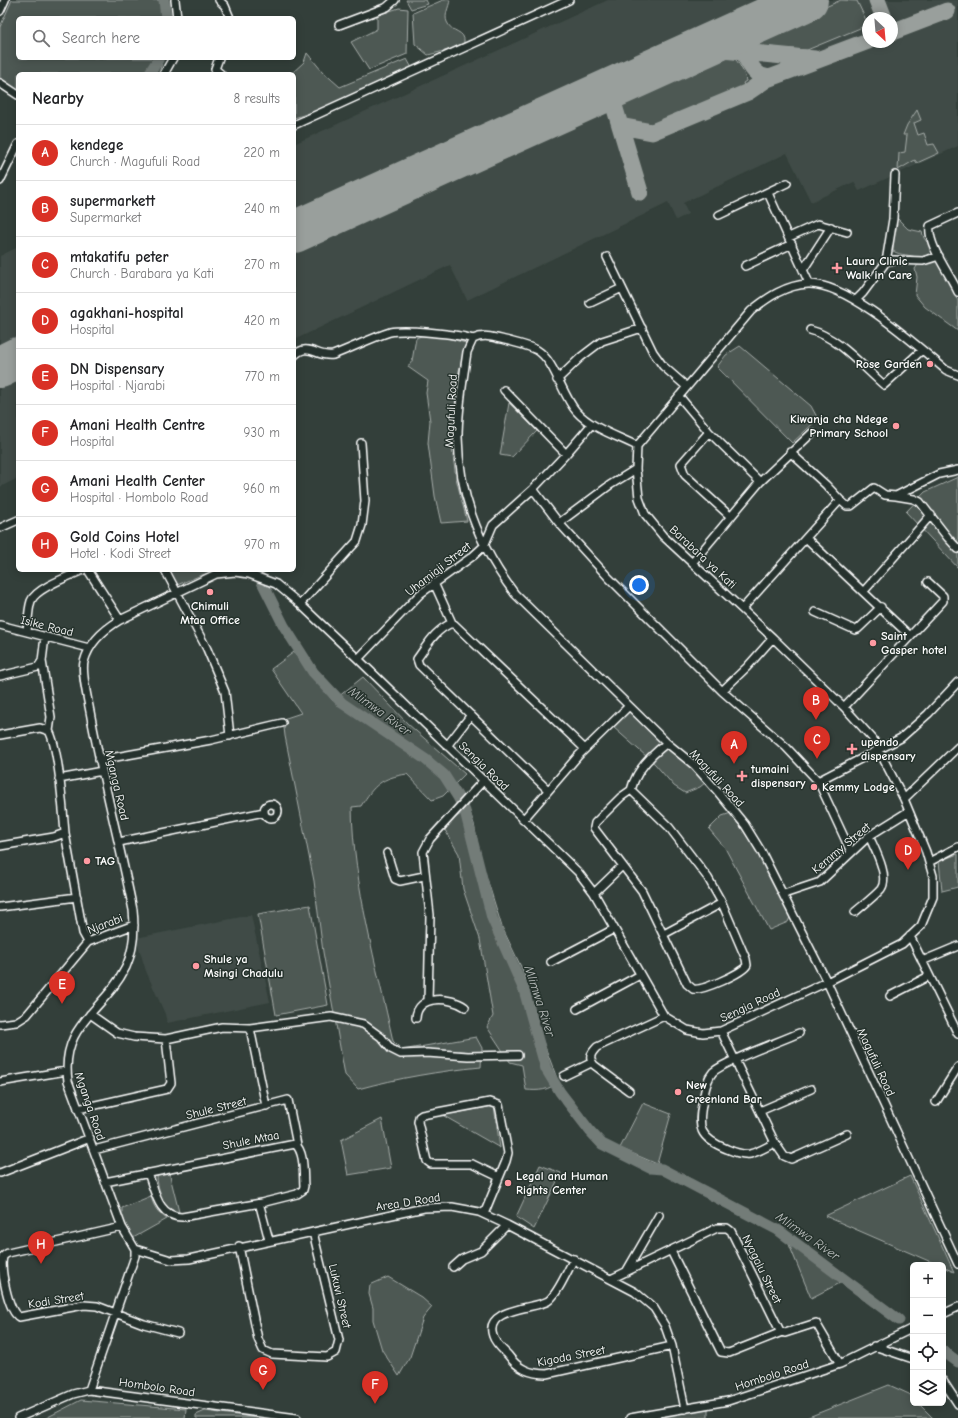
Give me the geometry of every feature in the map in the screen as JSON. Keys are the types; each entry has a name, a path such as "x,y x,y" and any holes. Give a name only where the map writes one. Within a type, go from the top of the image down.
{"street":[{"path":"0,11 5,0"},
{"path":"175,0 177,16"},
{"path":"219,0 226,6 229,16"},
{"path":"339,25 387,7 395,0"},
{"path":"296,124 569,0"},
{"path":"165,72 172,60"},
{"path":"213,71 218,60"},
{"path":"0,83 16,94"},
{"path":"0,181 16,148"},
{"path":"856,300 863,294 886,262 893,219 895,175"},
{"path":"719,216 787,183"},
{"path":"768,193 809,284"},
{"path":"958,213 930,226 929,232 938,256 955,279 958,292"},
{"path":"789,237 818,224 847,232"},
{"path":"803,270 831,227"},
{"path":"745,266 792,244"},
{"path":"886,262 894,260 923,261 938,256"},
{"path":"607,257 653,352 663,366 687,387"},
{"path":"296,354 301,350 307,349 323,355 333,355 392,332 451,334 473,339 486,336 523,345 538,351 549,363 577,412 592,424 637,446 748,315 762,302 789,287 809,284 836,289 856,300 946,370 958,375"},
{"path":"590,303 622,288"},
{"path":"558,380 585,353 602,341 642,328"},
{"path":"810,330 818,332 832,340 884,386 922,350"},
{"name":"Magufuli Road","path":"473,339 467,352 458,436 461,470 467,498 484,546 495,566 515,594 667,743 694,765 745,825 784,894 827,982 958,1264"},
{"path":"504,390 566,454"},
{"path":"679,396 709,432 760,482"},
{"name":"Uhamiaji Street","path":"358,659 420,594 473,556 484,546 493,525 533,489 592,424"},
{"path":"709,432 682,461 681,468 685,475 731,517"},
{"path":"692,563 760,482 790,452 812,433"},
{"path":"300,604 357,541 362,525 365,501 361,443"},
{"name":"Barabara ya Kati","path":"637,446 636,469 638,498 645,514 664,536 844,707 873,739 904,799 929,862 933,876 933,897 921,926 902,944 827,982"},
{"path":"790,452 847,506 851,506 874,488 885,495 914,499 920,502 958,549"},
{"path":"559,523 610,485 636,469"},
{"path":"896,496 939,474 958,470"},
{"path":"533,489 559,523 608,577 722,690 786,747 818,780 851,852"},
{"path":"742,609 807,539 840,500"},
{"path":"864,591 931,515"},
{"path":"0,528 16,521"},
{"path":"807,539 909,635"},
{"path":"27,632 31,602 34,595 41,590 79,572"},
{"path":"89,572 120,620"},
{"path":"166,572 207,649 225,692 230,736"},
{"name":"Sengia Road","path":"89,648 108,627 120,620 216,574 235,572 249,574 276,584 300,604 358,659 578,872 594,893 664,1016 687,1030 703,1033 721,1030 827,982"},
{"path":"844,707 944,598 928,582"},
{"path":"434,584 452,623 585,749"},
{"path":"815,612 854,630 858,629 881,607"},
{"path":"452,623 443,627 436,633 417,659 417,662 548,790"},
{"name":"Isike Road","path":"0,626 89,648"},
{"path":"45,637 42,661 51,717 49,731 59,779 65,833 83,933 88,942"},
{"path":"722,690 747,667 773,638"},
{"name":"Mganga Road","path":"89,648 84,664 102,771 133,910 133,946 126,968 78,1028 68,1048 66,1071 78,1109 122,1227 135,1249"},
{"path":"0,676 35,669 42,661"},
{"path":"818,780 880,750 901,738 928,714 958,682"},
{"path":"523,820 585,749 629,706"},
{"path":"447,746 471,715"},
{"path":"100,760 230,736 282,723"},
{"path":"0,735 40,728 49,731"},
{"path":"631,790 669,827 708,878 722,903 746,959 747,965 742,971 702,989 693,989 687,984 642,891 595,831 594,826 621,797 631,790 633,782 647,762 667,743"},
{"path":"904,799 958,747"},
{"path":"59,779 102,771"},
{"path":"428,1001 430,916 424,876 424,848 457,808 484,780"},
{"name":"Kemmy Street","path":"784,894 820,882 869,836 909,811"},
{"path":"119,842 264,812"},
{"path":"0,846 54,837 65,833"},
{"path":"855,912 881,889 884,882 881,865 869,836"},
{"path":"929,862 958,847"},
{"path":"386,853 394,879 400,881 424,876"},
{"path":"594,893 622,866"},
{"path":"0,907 77,897"},
{"path":"664,934 722,903"},
{"name":"Njarabi","path":"0,1024 16,1022 27,1015 88,942 134,925"},
{"path":"551,962 614,929"},
{"path":"910,936 929,976 955,1021 958,1034"},
{"path":"922,962 958,946"},
{"path":"577,1009 640,976"},
{"path":"890,996 929,976"},
{"path":"416,1018 416,1012 419,1007 428,1001 441,999 452,1000 465,1007"},
{"path":"90,1014 117,1033 134,1037 166,1039 222,1027 250,1028 331,1016 363,1024 382,1037 391,1049 401,1054 427,1053 468,1056 518,1054"},
{"path":"629,1091 592,1063 590,1055 597,1047 664,1016"},
{"path":"250,1028 266,1106"},
{"path":"721,1030 775,1142 784,1156 791,1159 847,1134"},
{"path":"775,1142 758,1151 742,1154 710,1142 701,1129 700,1115 708,1078 718,1069 736,1060 799,1033"},
{"path":"78,1109 167,1089 171,1082 166,1039"},
{"path":"564,1076 592,1063"},
{"path":"936,1102 958,1067"},
{"path":"0,1082 66,1071"},
{"path":"760,1111 811,1089"},
{"name":"Shule Street","path":"94,1150 288,1100 298,1145"},
{"path":"484,1214 499,1177 508,1154 501,1108 497,1103 482,1104 422,1115 419,1117 418,1122 427,1161 431,1164 472,1164 499,1177"},
{"path":"0,1173 90,1138"},
{"name":"Shule Mtaa","path":"105,1182 292,1143 298,1145 301,1154 303,1190 297,1194 261,1203"},
{"path":"148,1173 162,1208 171,1216 182,1217 261,1203 260,1206 269,1240"},
{"name":"Area D Road","path":"135,1249 171,1260 189,1258 239,1246 424,1208 452,1206 484,1214 574,1259 635,1292 654,1308 665,1326 672,1346 685,1409"},
{"path":"626,1272 659,1215"},
{"path":"453,1267 462,1259 481,1251 507,1225"},
{"name":"Kodi Street","path":"116,1312 97,1306 84,1305 18,1317 11,1310 3,1287 1,1266 2,1258 8,1253 122,1227"},
{"name":"Nyagalu Street","path":"611,1279 717,1228 730,1229 778,1328 782,1332"},
{"name":"Lukuvi Street","path":"239,1246 258,1339 263,1350 272,1354 327,1357 336,1352 338,1340 313,1232"},
{"path":"89,1390 135,1256 135,1249"},
{"path":"671,1251 721,1352 729,1353 782,1332 816,1323 840,1364"},
{"name":"Kigoda Street","path":"574,1259 553,1296 548,1301 510,1311 502,1315 494,1322 492,1329 493,1337 520,1368 533,1374 547,1374 672,1346"},
{"path":"946,1313 958,1308"},
{"path":"116,1312 144,1324 178,1334"},
{"name":"Hombolo Road","path":"630,1418 728,1401 840,1364 910,1329"},
{"path":"874,1346 910,1358"},
{"path":"946,1386 958,1404"},
{"name":"Hombolo Road","path":"18,1418 73,1394 89,1390 297,1418"}],"shaded area":[{"path":"12,0 159,0 165,16 16,16 16,60 162,60 160,72 16,72 16,98 0,84 0,27"},
{"path":"406,0 426,0 428,4 411,9"},
{"path":"443,0 450,0 446,19 449,26 463,36 464,43 456,48 428,55 415,44 413,13"},
{"path":"608,0 958,0 958,146 859,191 854,182 811,202 787,153 683,203 688,214 676,220 668,203 467,300 450,265 296,339 296,143"},
{"path":"841,0 857,1 862,12 862,27 807,50 759,47 757,45 757,38"},
{"path":"399,8 408,9 407,54 369,70 351,42 377,29 377,15"},
{"path":"307,53 322,71 340,87 407,59 412,68 319,110 296,117 296,72 293,72 304,62"},
{"path":"733,57 744,75 746,81 743,83 745,88 647,127 624,121 619,108 623,99 711,59"},
{"path":"917,110 921,120 914,123 918,135 924,133 928,145 934,144 939,153 917,163 915,160 898,170 899,153 905,152 907,135 903,135 907,125"},
{"path":"898,219 908,229 922,232 924,238 931,247 929,254 918,258 899,254 893,251 894,223"},
{"path":"16,248 16,479 0,487 0,256"},
{"path":"936,260 947,277 958,301 958,331 925,307 915,295 917,277 915,269 919,263"},
{"path":"421,336 443,337 466,343 459,371 451,441 456,478 467,521 441,523 435,496 428,443 430,421 426,393 428,381 408,367 412,361 416,338"},
{"path":"740,346 811,406 818,419 792,443 717,367 726,355"},
{"path":"509,403 537,431 512,457 500,455"},
{"path":"958,477 958,568 906,512 925,492"},
{"path":"171,572 212,572 199,576 177,585"},
{"path":"294,652 333,701 363,677 408,724 465,774 443,796 432,800 407,774 384,780 374,788 361,806 352,807 353,836 361,895 393,1041 402,1050 476,1037 482,1048 481,1067 419,1075 358,1089 345,1075 323,952 314,881 285,736 283,719 301,713 271,669"},
{"path":"629,711 706,782 700,787 685,793 674,786 655,764 613,727"},
{"path":"469,809 474,824 480,856 502,927 524,973 533,1015 558,1081 548,1089 526,1090 522,1065 510,1062 487,1027 493,1016 480,939 463,889 459,854 445,830 453,819"},
{"path":"731,813 760,855 791,915 788,922 769,930 725,848 709,829 722,816"},
{"path":"958,854 958,887 942,891 939,861"},
{"path":"310,905 328,1005 276,1015 258,914"},
{"path":"251,915 270,1002 167,1023 165,1014 146,971 136,938"},
{"path":"643,1103 671,1114 657,1164 620,1148"},
{"path":"494,1106 500,1148 437,1112 455,1113"},
{"path":"382,1119 391,1168 348,1175 341,1140"},
{"path":"540,1165 561,1173 534,1229 516,1217"},
{"path":"169,1172 179,1212 165,1207 157,1180 157,1176"},
{"path":"910,1176 954,1272 946,1268 946,1262 931,1262 825,1216"},
{"path":"151,1196 156,1209 167,1219 133,1238 122,1218 122,1208"},
{"path":"788,1242 842,1282 811,1298"},
{"path":"388,1277 421,1297 432,1307 423,1318 410,1357 399,1376 382,1350 373,1320 373,1308 369,1294 370,1285"},
{"path":"889,1385 909,1394 910,1406 921,1406 933,1418 806,1418"},
{"path":"81,1400 186,1409 185,1418 46,1418"},
{"path":"708,1408 708,1418 654,1418"},
{"path":"205,1411 259,1418 196,1418 196,1415"}],"waterway":[{"name":"Mlimwa River","path":"164,0 166,16"},
{"name":"Mlimwa River","path":"150,72 158,60"},
{"name":"Mlimwa River","path":"257,572 284,626 313,672 342,703 425,759 444,775 458,797 465,811 492,918 524,990 546,1069 560,1092 590,1131 602,1144 650,1168 662,1169 778,1230 899,1320"},
{"name":"Mlimwa River","path":"946,1353 958,1362"}],"taxiway":[{"path":"877,0 882,12"},
{"path":"898,30 947,11"},
{"path":"726,37 737,41 755,71 765,77 772,77"},
{"path":"620,126 652,132 748,92 767,79 862,43"},
{"path":"696,50 712,49 815,59"},
{"path":"609,89 640,192"}],"runway":[{"path":"296,231 807,0"},
{"path":"0,367 16,359"}],"place":[{"name":"Laura Clinic Walk in Care","path":"837,268"},
{"name":"Rose Garden","path":"930,364"},
{"name":"Kiwanja cha Ndege Primary School","path":"896,426"},
{"name":"Chimuli Mtaa Office","path":"210,592"},
{"name":"Saint Gasper hotel","path":"873,643"},
{"name":"supermarkett","path":"816,720"},
{"name":"upendo dispensary","path":"852,749"},
{"name":"mtakatifu peter","path":"817,759"},
{"name":"kendege","path":"734,764"},
{"name":"tumaini dispensary","path":"742,776"},
{"name":"Kemmy Lodge","path":"814,787"},
{"name":"TAG","path":"87,861"},
{"name":"agakhani-hospital","path":"908,870"},
{"name":"Shule ya Msingi Chadulu","path":"196,966"},
{"name":"DN Dispensary","path":"62,1004"},
{"name":"New Greenland Bar","path":"678,1092"},
{"name":"Legal and Human Rights Center","path":"508,1183"},
{"name":"Gold Coins Hotel","path":"41,1264"},
{"name":"Amani Health Center","path":"263,1390"},
{"name":"Amani Health Centre","path":"375,1404"}]}
